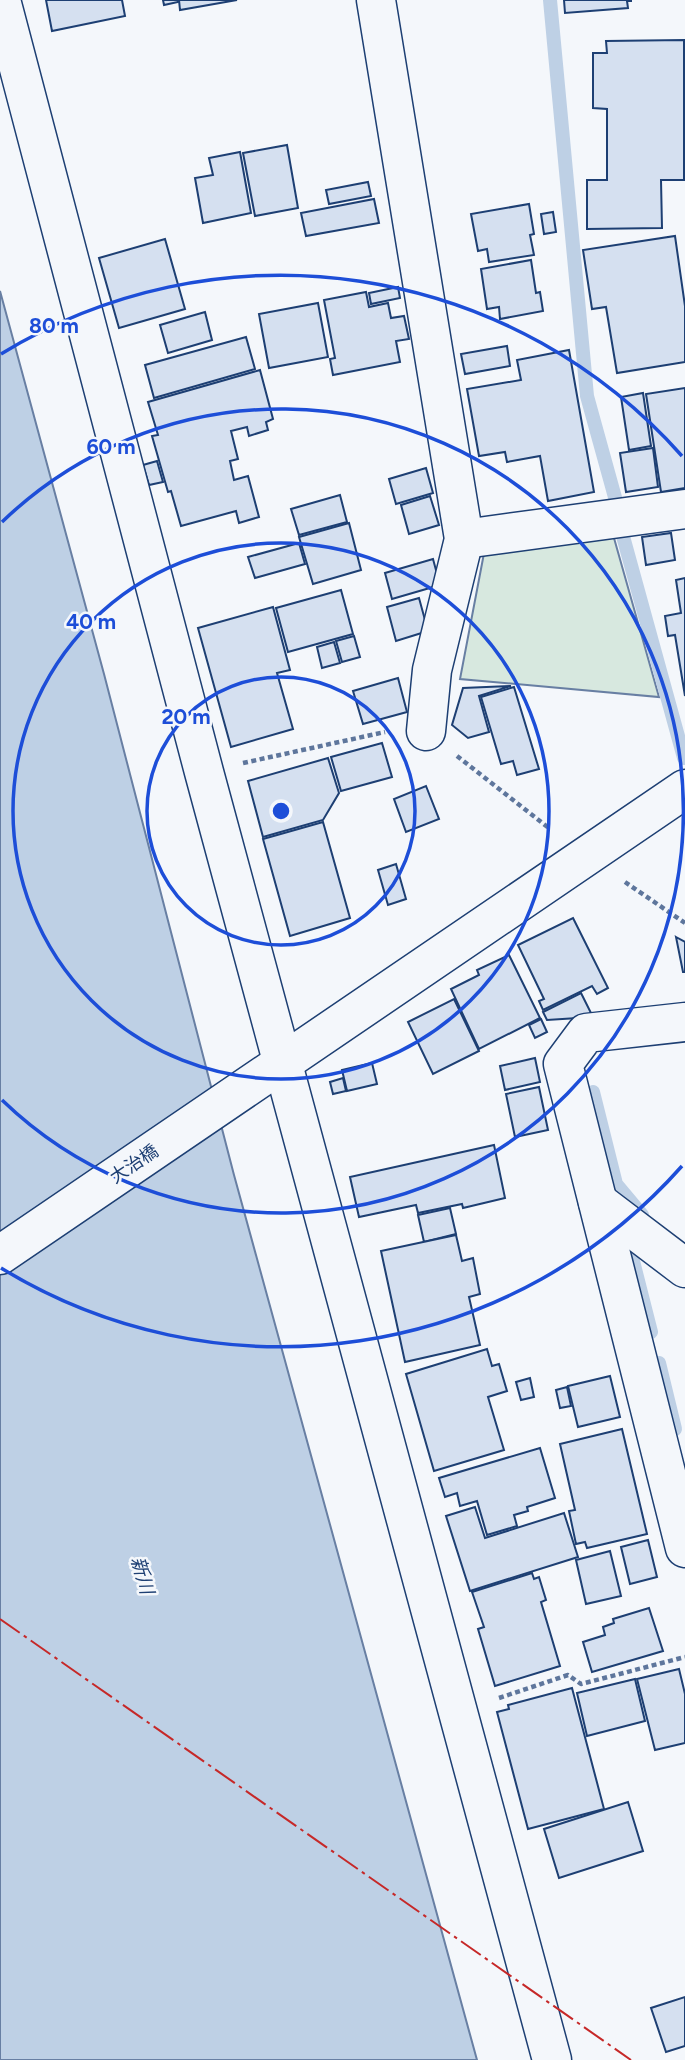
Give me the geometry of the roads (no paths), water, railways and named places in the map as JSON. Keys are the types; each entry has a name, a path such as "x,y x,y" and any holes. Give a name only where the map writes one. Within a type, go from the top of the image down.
{"street":[{"path":"1,0 204,772 276,1069 458,1712 552,2060"},
{"path":"376,0 464,539 432,670 425,731"},
{"path":"464,539 685,509"},
{"name":"大治橋","path":"0,1255 685,789"},
{"path":"685,1022 586,1033 563,1064 685,1548"},
{"path":"598,1202 685,1268"}],"water":[{"name":"新川","path":"0,291 104,674 234,1175 477,2060 0,2060"}],"waterway":[{"path":"550,0 587,396 616,501"},
{"path":"621,529 684,758"},
{"path":"593,1092 616,1184 642,1215"},
{"path":"633,1261 651,1332"},
{"path":"659,1363 675,1429"}]}
